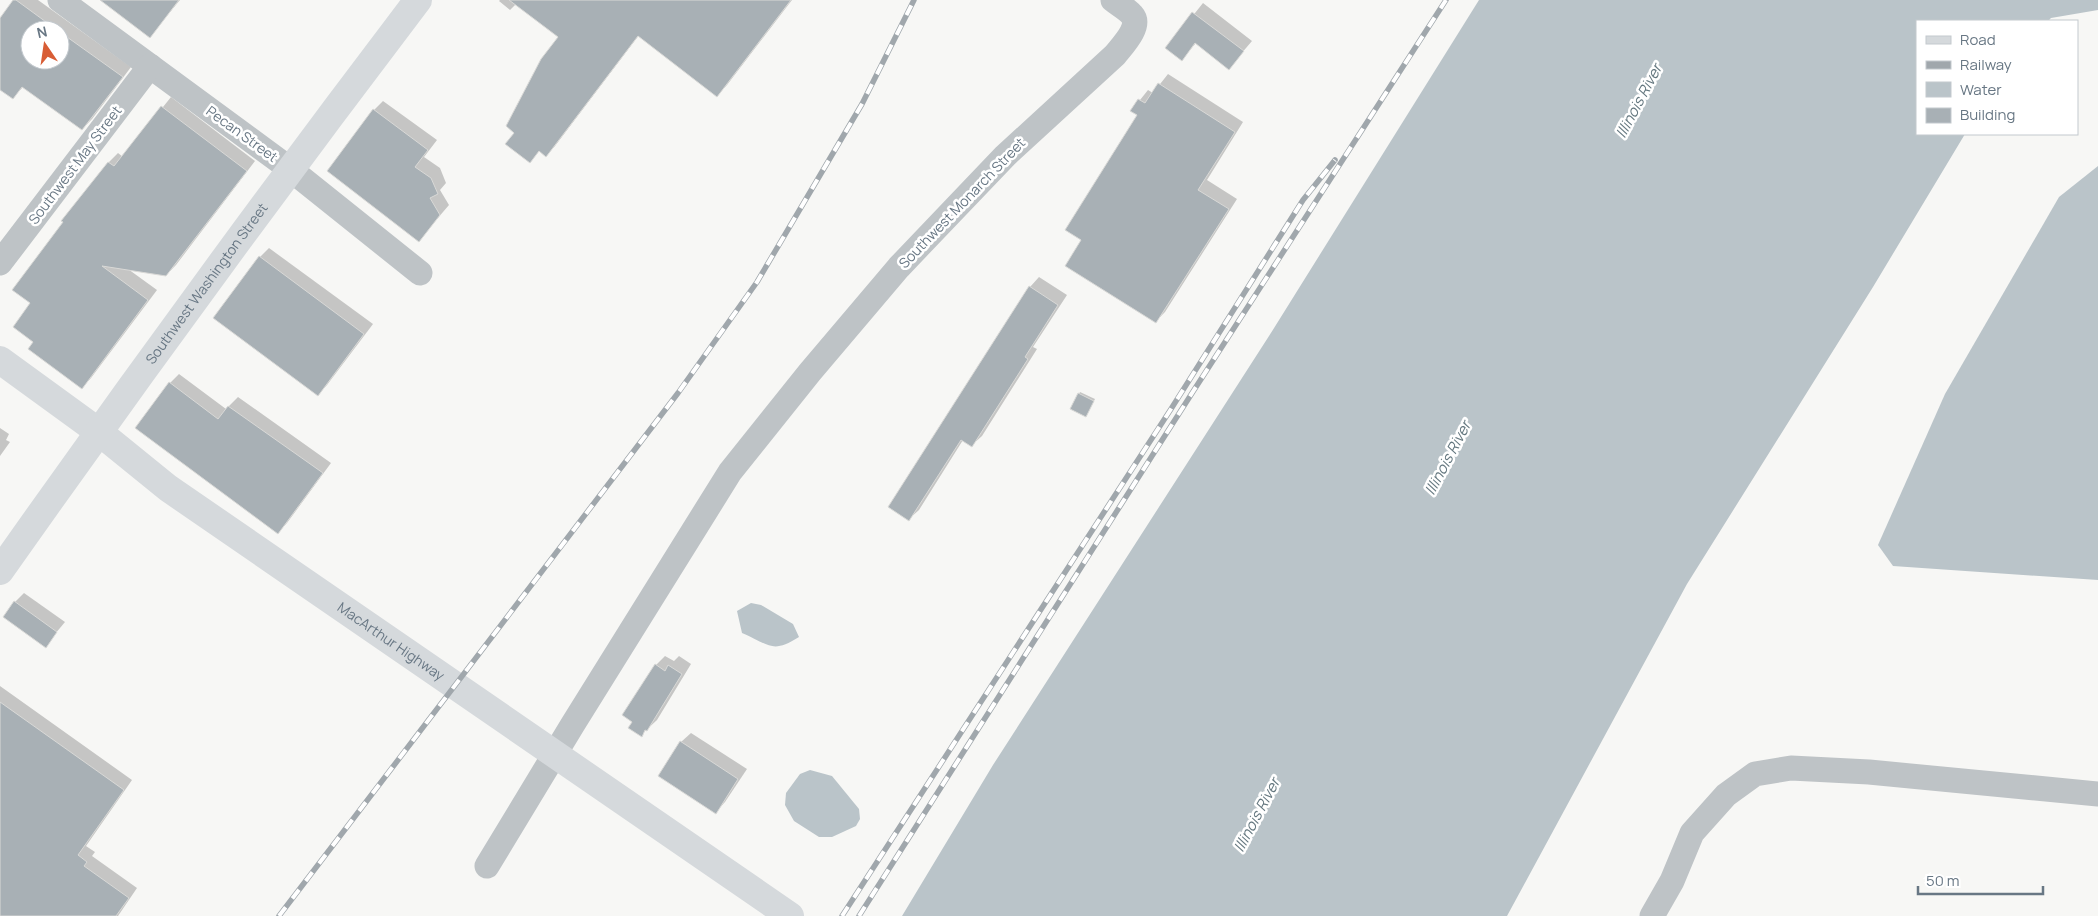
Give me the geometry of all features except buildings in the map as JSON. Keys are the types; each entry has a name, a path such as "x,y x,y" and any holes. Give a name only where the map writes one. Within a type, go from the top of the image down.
{"main road":[{"name":"Southwest Washington Street","path":"0,571 290,169 418,0"},
{"name":"MacArthur Highway","path":"0,360 99,432 168,488 790,916"}],"street":[{"name":"Pecan Street","path":"60,0 290,169 420,273"},
{"name":"Southwest Monarch Street","path":"487,866 730,472 899,267 1005,156 1115,55 1130,36 1135,23 1133,16 1123,3"},
{"name":"Southwest May Street","path":"0,263 150,66"},
{"path":"1652,916 1672,881 1692,833 1726,795 1755,774 1790,768 1859,772 2098,794"}],"water":[{"name":"Illinois River","path":"1479,0 2098,0 2098,10 2051,18 2049,20 1916,20 1916,135 1964,135 1873,287 1687,584 1507,916 902,916 993,765 1269,336"},
{"path":"2098,166 2098,580 1893,566 1878,545 1945,394 2059,197"},
{"path":"751,603 761,605 793,624 799,637 783,645 771,646 742,633 737,611"},
{"path":"810,770 832,776 859,809 860,819 856,826 832,837 819,837 794,821 785,805 786,793 800,774"}],"railway":[{"path":"279,916 678,393 757,282 862,104 914,0"},
{"path":"859,916 1194,390 1446,0"},
{"path":"842,916 1171,409 1303,200 1335,160"}]}
